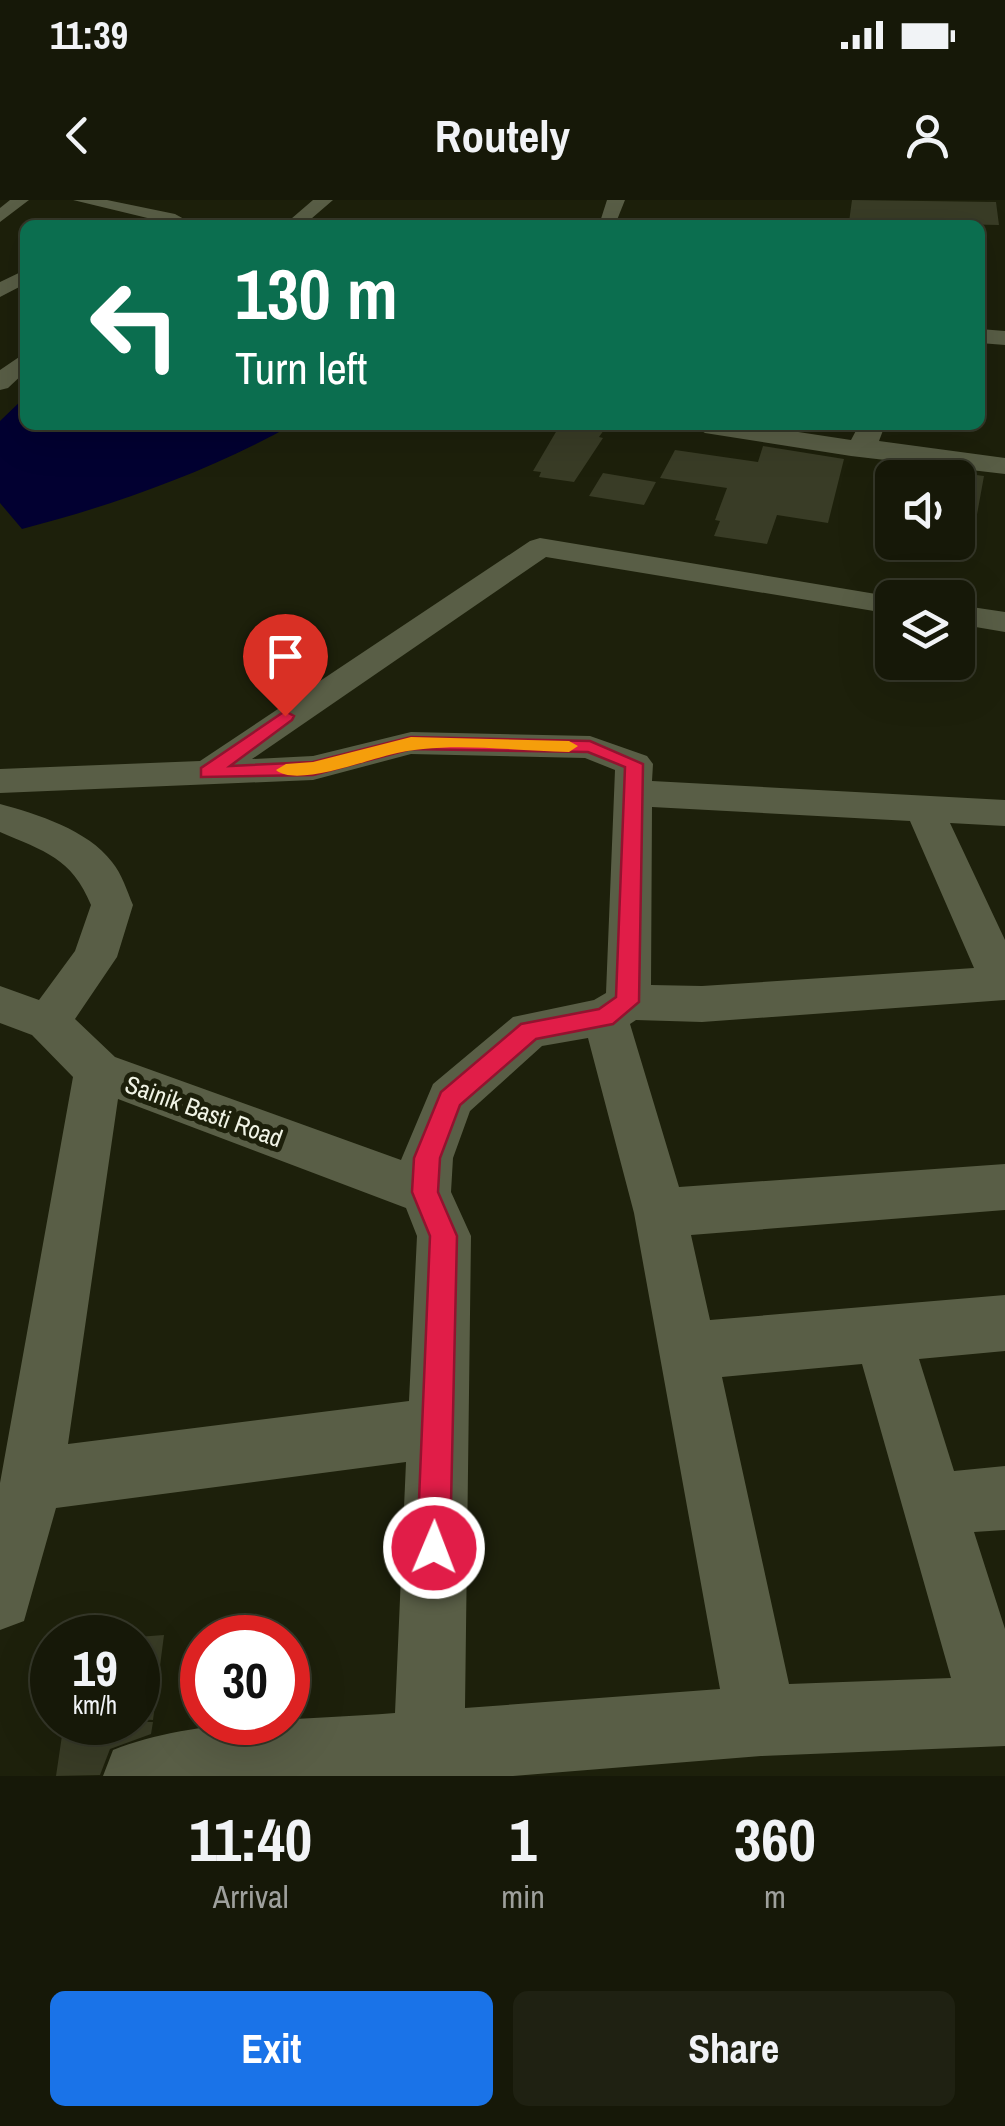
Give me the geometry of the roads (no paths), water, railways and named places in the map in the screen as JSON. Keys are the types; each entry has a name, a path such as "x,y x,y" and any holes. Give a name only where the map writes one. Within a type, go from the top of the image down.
{"street":[{"path":"0,216 20,200"},
{"path":"82,200 174,220"},
{"path":"153,214 180,200"},
{"path":"299,220 324,200"},
{"path":"0,383 20,365"},
{"path":"779,430 868,436 1005,466"},
{"path":"208,773 376,654 475,594 540,548 875,603"},
{"path":"975,618 1005,622"},
{"path":"0,781 313,768 411,743 590,746 634,764 616,1009 761,1721"},
{"path":"634,793 1005,813"},
{"path":"429,1747 444,1236 425,1192 427,1158 450,1099 529,1030 616,1009 1004,983 926,811"},
{"path":"0,817 66,845 97,870 112,904 108,927 95,957 48,1022"},
{"name":"Sainik Basti Road","path":"0,1004 48,1022 98,1071 425,1192"},
{"path":"0,1597 32,1480 98,1071"},
{"path":"660,1213 1005,1187"},
{"path":"687,1351 1005,1323"},
{"path":"139,1776 429,1747 761,1721 1001,1711 882,1334"},
{"path":"32,1480 436,1428"},
{"path":"934,1504 1005,1498"}]}
